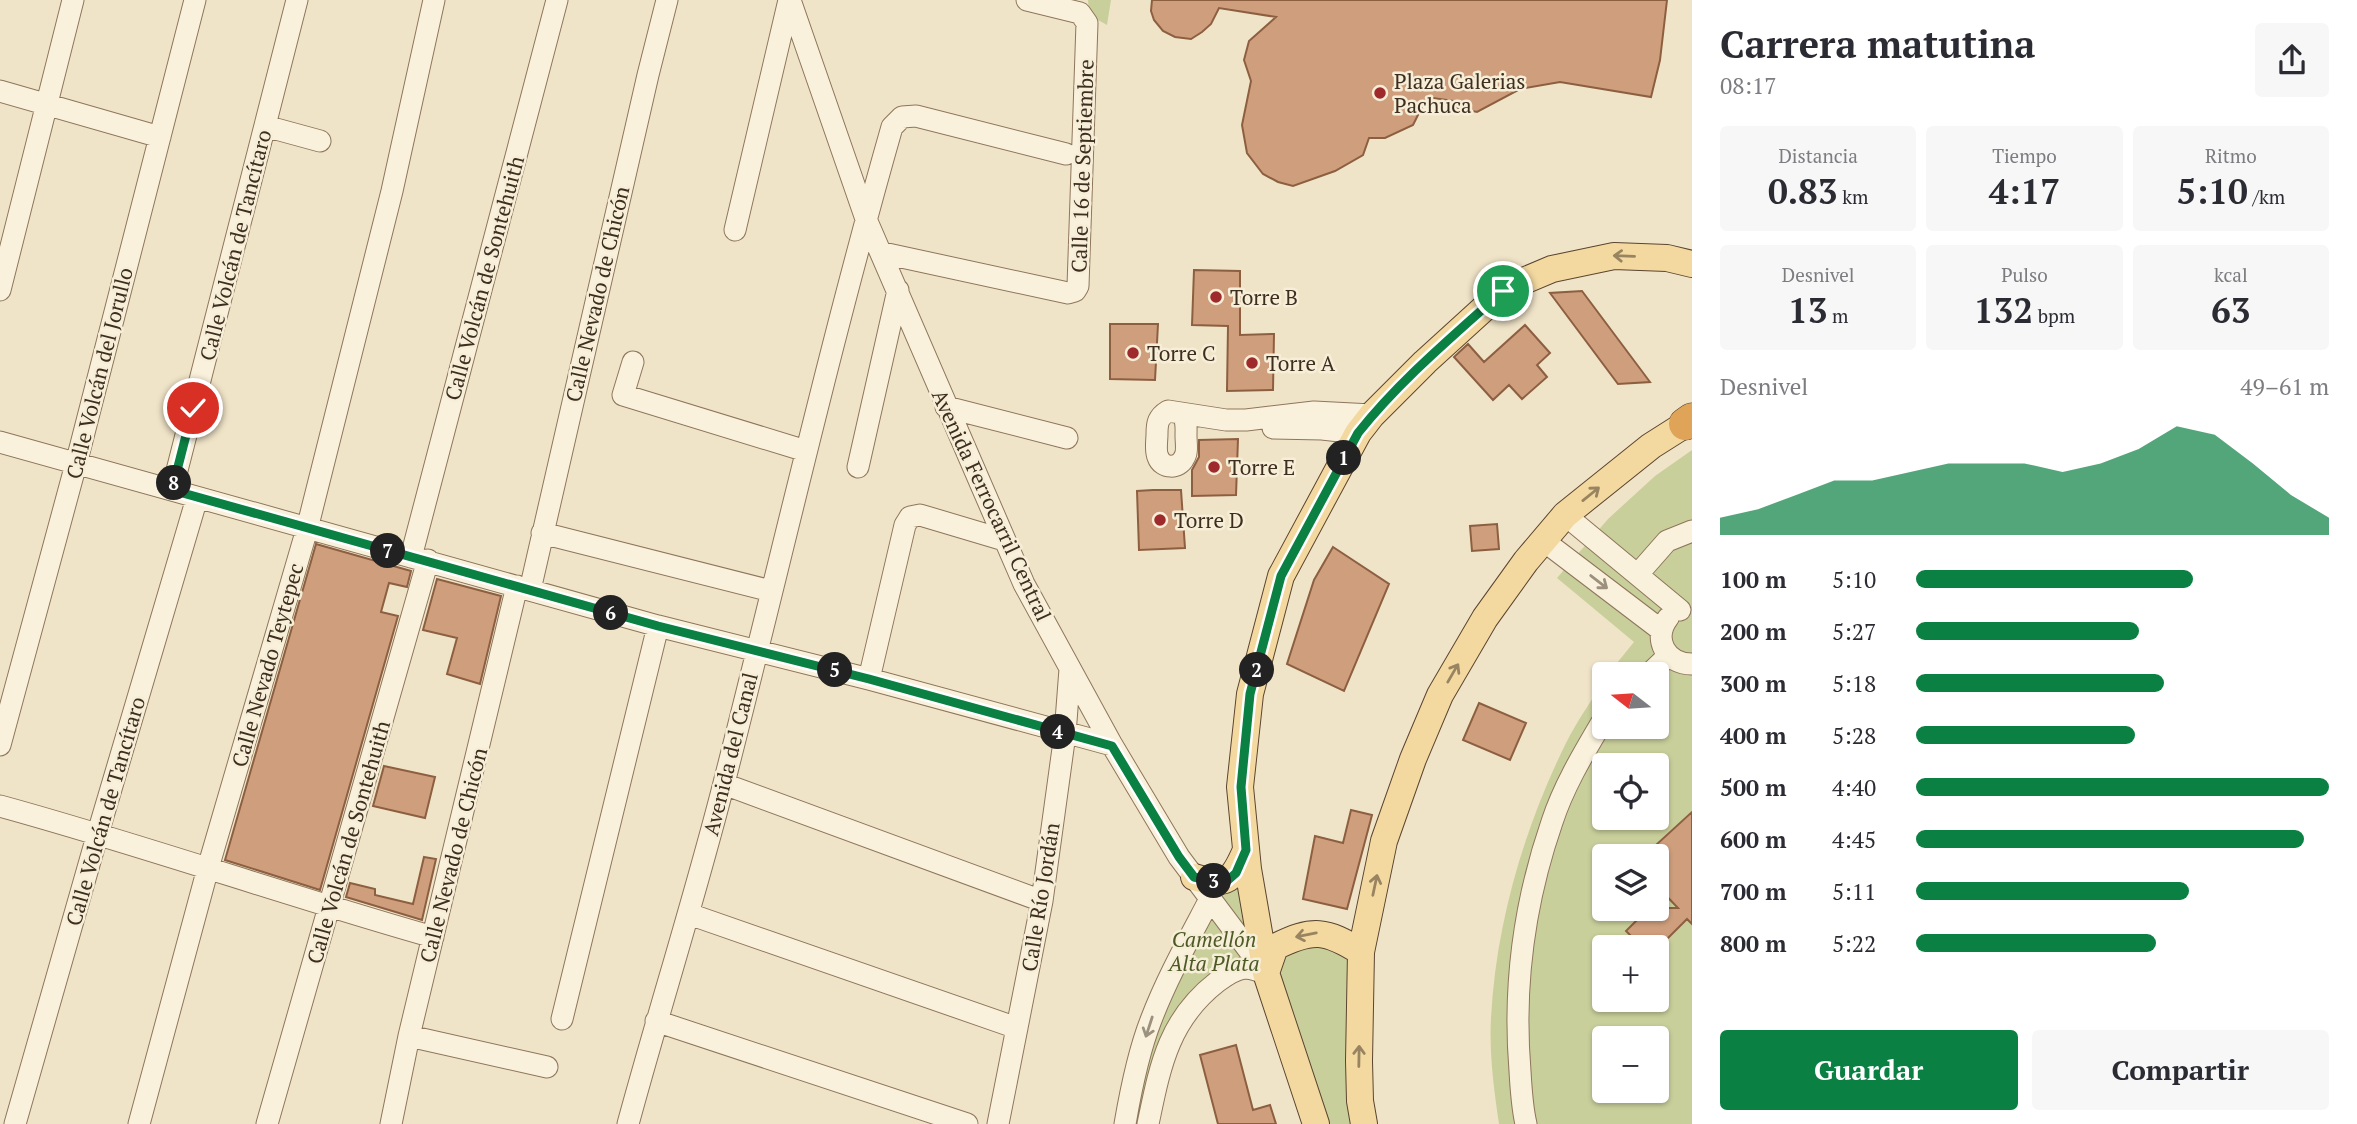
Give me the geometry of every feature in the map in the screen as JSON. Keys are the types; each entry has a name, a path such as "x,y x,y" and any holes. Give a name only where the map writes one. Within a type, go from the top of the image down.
{"main road":[{"path":"1316,1124 1266,973 1246,850 1241,787 1250,694 1281,576 1365,424 1425,362 1503,291 1552,269 1614,256 1667,258 1692,264"},
{"path":"1364,1124 1360,1101 1359,1061 1362,952 1384,841 1413,759 1440,695 1485,618 1526,561 1565,515 1651,446 1690,421"},
{"path":"1194,877 1215,882 1227,881 1236,873 1246,850"},
{"path":"1266,973 1275,947 1297,936 1324,933 1362,952"}],"street":[{"path":"0,290 74,0"},
{"name":"Calle Volcán del Jorullo","path":"0,745 76,464 195,0"},
{"name":"Calle Volcán de Tancítaro","path":"172,490 297,0"},
{"name":"Calle Nevado Teytepec","path":"139,1124 208,868 307,529 392,191 434,0"},
{"name":"Calle Volcán de Sontehuith","path":"267,1124 330,907 557,0"},
{"name":"Calle Nevado de Chicón","path":"391,1124 433,937 524,588 542,533 667,0"},
{"path":"735,230 790,0"},
{"name":"Avenida Ferrocarril Central","path":"790,0 866,219 1024,584 1112,746 1179,857 1266,973"},
{"name":"Calle 16 de Septiembre","path":"883,253 1068,293 1075,291 1078,286 1087,23 1080,13 1027,0"},
{"path":"0,91 160,137"},
{"name":"Avenida del Canal","path":"628,1124 724,784 806,451 892,127 902,117 916,116 1066,154"},
{"path":"265,126 320,141"},
{"path":"858,467 898,290"},
{"path":"634,362 623,395 806,451"},
{"path":"946,407 1067,438"},
{"path":"1185,420 1246,420 1314,412 1365,424"},
{"path":"0,442 658,626 869,679 1112,746"},
{"name":"Calle Volcán de Tancítaro","path":"15,1124 197,498"},
{"path":"869,679 905,524 910,517 920,515 1004,540"},
{"path":"1565,515 1686,609"},
{"path":"1638,574 1667,541 1692,531"},
{"path":"542,533 771,591"},
{"path":"1544,541 1661,630"},
{"path":"1686,609 1671,614 1661,630 1660,639 1668,656 1675,661 1692,664"},
{"path":"562,1018 658,626"},
{"path":"1662,662 1668,656"},
{"name":"Calle Río Jordán","path":"998,1124 1042,901 1065,734 1070,669"},
{"path":"1526,1124 1516,1028 1520,957 1528,903 1552,820 1592,739"},
{"path":"724,784 1042,901"},
{"path":"0,806 98,833 433,937"},
{"path":"1125,1124 1132,1084 1150,1023 1165,985 1210,899"},
{"path":"689,915 1017,1028"},
{"path":"1148,1124 1163,1057 1173,1032 1194,1003 1229,973 1246,968 1266,973"},
{"path":"1165,985 1194,1003"},
{"path":"656,1021 967,1124"},
{"path":"409,1036 547,1067"}],"green space":[{"path":"1088,0 1111,0 1107,25 1089,15"},
{"path":"1692,450 1692,1124 1499,1124 1491,1018 1499,947 1525,842 1551,775 1566,743 1592,700 1592,739 1670,738 1670,662 1618,662 1634,642 1557,578 1608,519 1655,476"},
{"name":"Camellón Alta Plata","path":"1236,873 1266,972 1297,936 1361,952 1364,1124 1316,1124 1284,1022 1246,968 1194,1003 1148,1124 1125,1124 1132,1084 1210,900"}],"building":[{"name":"Plaza Galerias Pachuca","path":"1152,0 1667,0 1660,60 1651,97 1560,82 1520,89 1477,112 1454,107 1454,101 1427,97 1413,125 1385,138 1369,138 1363,155 1335,171 1293,186 1263,174 1247,153 1242,125 1251,81 1244,60 1249,41 1276,17 1219,8 1211,24 1202,32 1191,39 1175,37 1163,31 1154,20"},
{"path":"1194,270 1240,271 1240,335 1274,334 1273,390 1227,391 1228,326 1192,325"},
{"path":"1582,291 1650,382 1618,384 1550,293"},
{"name":"Torre C","path":"1110,324 1158,324 1155,380 1110,379"},
{"path":"1525,325 1550,353 1537,365 1547,377 1522,399 1509,385 1493,400 1454,357 1468,344 1484,362"},
{"name":"Torre E","path":"1238,439 1236,495 1192,496 1192,470 1199,457 1199,440"},
{"name":"Torre D","path":"1181,490 1185,548 1139,550 1137,491"},
{"path":"1497,524 1499,549 1472,551 1470,526"},
{"path":"316,544 411,571 407,587 389,583 381,612 398,616 320,890 225,860"},
{"path":"1333,547 1389,584 1344,691 1287,664 1314,580"},
{"path":"437,579 501,596 480,684 447,674 457,638 423,630"},
{"path":"1479,703 1526,723 1510,760 1463,740"},
{"path":"384,766 435,777 425,818 373,806"},
{"path":"1351,810 1372,815 1347,909 1303,899 1315,836 1343,843"},
{"path":"1692,812 1692,924 1687,919 1669,937 1630,935 1626,931 1636,921 1669,921 1669,908 1678,908 1669,899 1669,844 1657,844"},
{"path":"424,857 436,859 422,920 346,897 350,883 375,889 375,895 413,904"},
{"path":"1236,1045 1253,1110 1270,1105 1276,1124 1218,1124 1200,1055"}],"place":[{"name":"Plaza Galerias Pachuca","path":"1380,93"},
{"name":"Torre B","path":"1216,297"},
{"name":"Torre C","path":"1133,353"},
{"name":"Torre A","path":"1252,363"},
{"name":"Torre E","path":"1214,467"},
{"name":"Torre D","path":"1160,520"}],"route":[{"path":"193,408 172,490 658,626 869,679 1112,746 1179,857 1194,877 1215,882 1227,881 1236,873 1246,850 1241,787 1250,694 1281,576 1338,468 1372,415 1503,291"}]}
